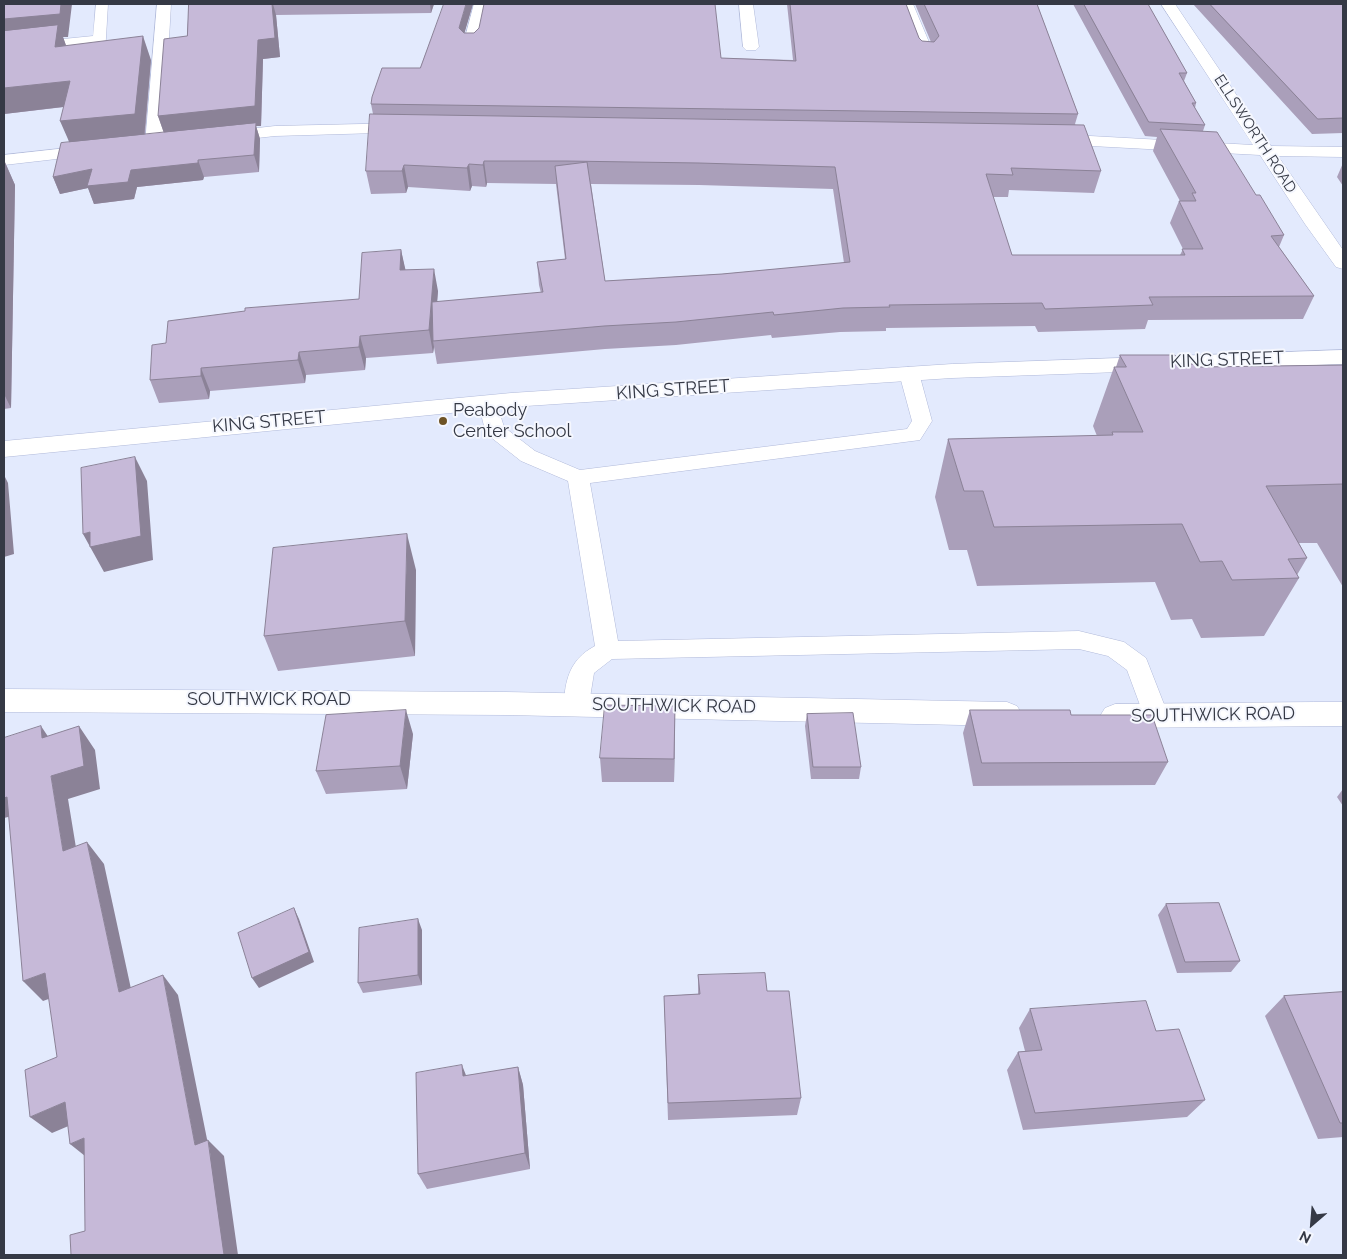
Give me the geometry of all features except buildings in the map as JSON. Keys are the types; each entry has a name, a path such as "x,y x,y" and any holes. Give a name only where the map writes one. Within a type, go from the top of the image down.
{"street":[{"path":"154,144 164,4"},
{"path":"470,45 481,4"},
{"path":"746,4 751,47"},
{"path":"906,4 926,54"},
{"name":"ELLSWORTH ROAD","path":"1168,4 1343,263"},
{"path":"208,139 275,131 422,128"},
{"path":"1042,139 1311,153 1343,152"},
{"path":"135,146 172,142"},
{"path":"4,160 107,149"},
{"name":"KING STREET","path":"4,449 488,402 909,373 1128,363 1343,357"},
{"name":"SOUTHWICK ROAD","path":"4,700 294,700 1038,714"},
{"name":"SOUTHWICK ROAD","path":"1087,716 1156,717 1286,712 1343,714"}],"lane":[{"path":"97,59 102,4"},
{"path":"4,49 99,39"},
{"path":"488,402 496,430 528,456 578,477 913,435 922,421 909,373"},
{"path":"578,477 608,650"},
{"path":"576,704 581,670 591,658 608,650 1079,640 1115,649 1137,665 1156,717"}],"place":[{"name":"Peabody Center School","path":"443,421"}]}
